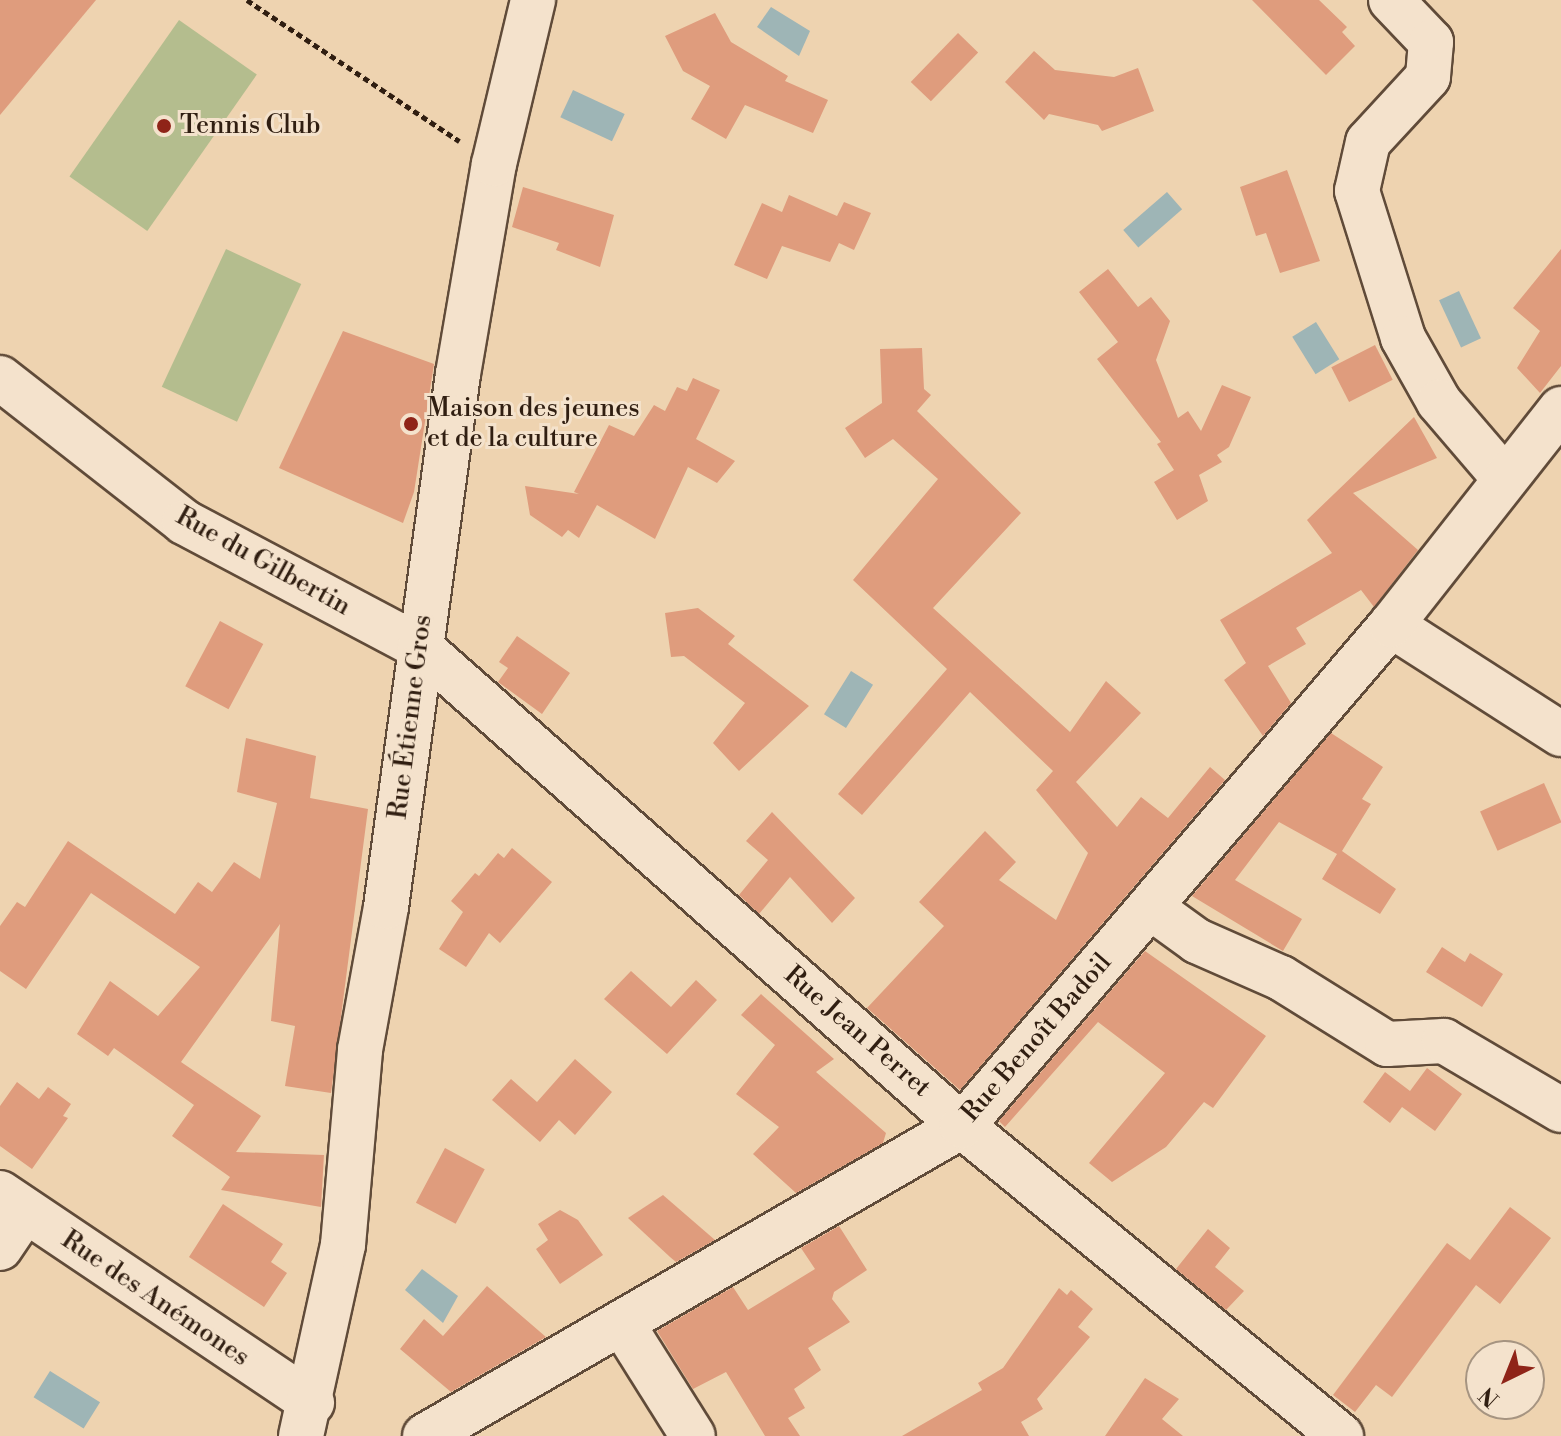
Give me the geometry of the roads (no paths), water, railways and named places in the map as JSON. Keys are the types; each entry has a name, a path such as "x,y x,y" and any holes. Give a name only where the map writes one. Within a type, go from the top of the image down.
{"street":[{"name":"Rue Étienne Gros","path":"307,1420 343,1245 360,1050 386,907 420,647 494,164 533,0"},
{"path":"1391,0 1431,42 1428,77 1368,142 1357,191 1403,338 1439,402 1505,479"},
{"name":"Rue du Gilbertin","path":"0,378 184,522 420,647"},
{"name":"Rue Benoît Badoil","path":"425,1436 623,1325 962,1126 1391,625 1561,409"},
{"path":"1391,625 1561,734"},
{"name":"Rue Jean Perret","path":"420,647 962,1126 1341,1436"},
{"path":"1150,907 1197,941 1281,978 1387,1044 1444,1041 1561,1110"},
{"path":"0,1248 13,1202"},
{"name":"Rue des Anémones","path":"13,1202 307,1420"},
{"path":"623,1325 693,1436"}],"water":[{"path":"771,7 810,31 799,56 757,27"},
{"path":"573,90 625,114 612,141 560,117"},
{"path":"1167,192 1182,209 1138,247 1123,230"},
{"path":"1459,291 1481,338 1461,347 1439,300"},
{"path":"1316,322 1339,359 1316,374 1292,337"},
{"path":"851,671 873,685 846,728 824,714"},
{"path":"422,1269 458,1296 443,1323 405,1290"},
{"path":"50,1371 100,1402 84,1429 34,1397"}],"place":[{"name":"Tennis Club","path":"164,126"},
{"name":"Maison des jeunes et de la culture","path":"411,424"}]}
